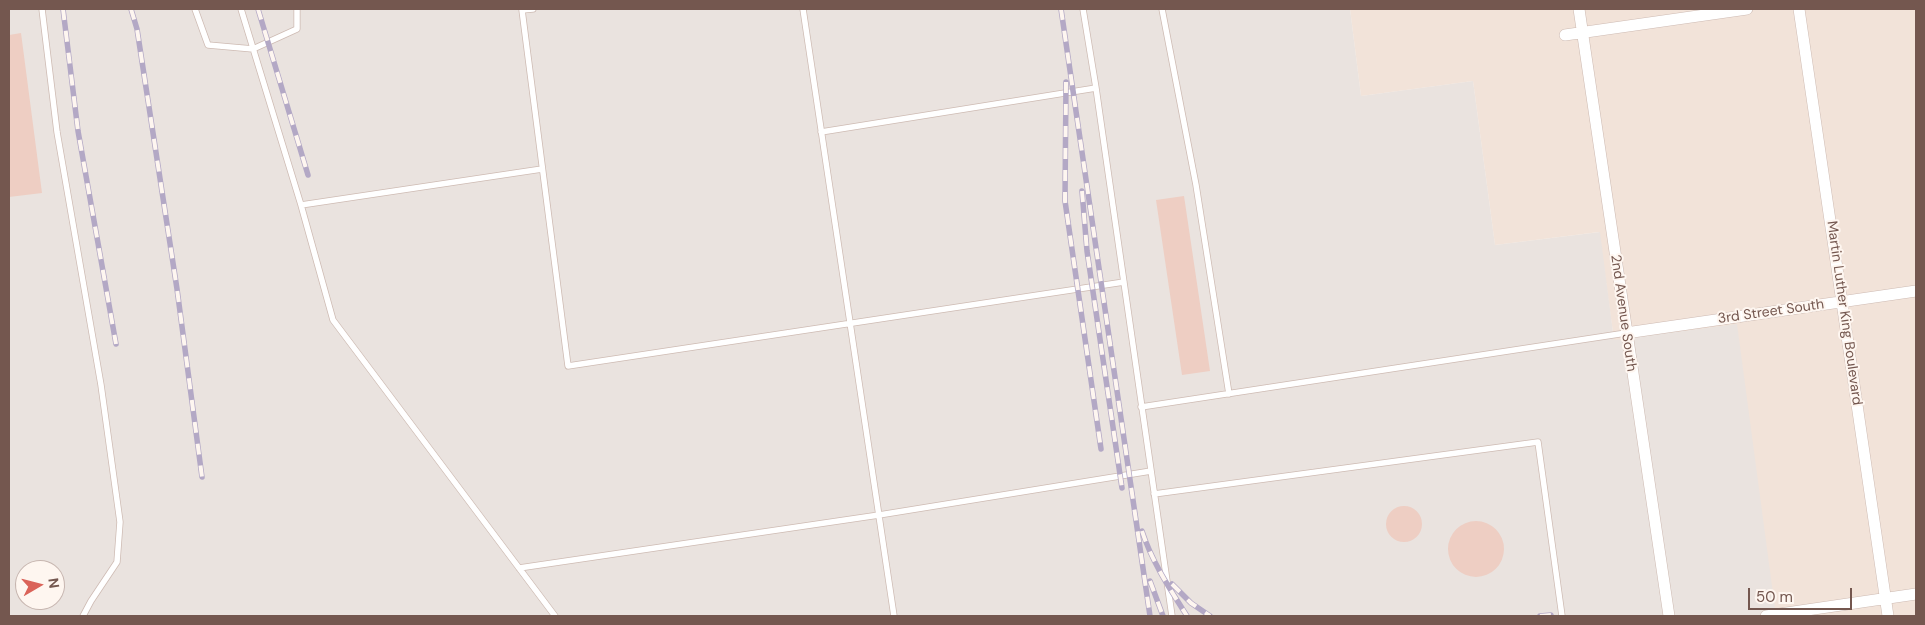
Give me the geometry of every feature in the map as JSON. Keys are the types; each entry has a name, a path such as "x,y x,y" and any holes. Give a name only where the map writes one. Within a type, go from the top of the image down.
{"street":[{"name":"2nd Avenue South","path":"1580,9 1669,616"},
{"path":"1565,35 1747,9"},
{"name":"Martin Luther King Boulevard","path":"1799,9 1888,616"},
{"name":"3rd Street South","path":"1626,333 1916,291"},
{"path":"1766,616 1916,594"}],"lane":[{"path":"42,9 57,132 101,385 120,522 117,562 83,616"},
{"path":"195,9 208,45 253,49 297,29 297,9"},
{"path":"241,9 301,205 332,320 555,616"},
{"path":"533,9 522,10 568,366 1124,282"},
{"path":"803,9 894,616"},
{"path":"1083,9 1172,616"},
{"path":"1162,9 1196,185 1229,394"},
{"path":"821,132 1096,88"},
{"path":"301,205 542,170"},
{"path":"1141,407 1626,333"},
{"path":"1154,494 1538,442 1562,616"},
{"path":"519,568 879,515 1151,471"}],"shaded area":[{"path":"9,9 1350,9 1361,96 1473,81 1495,245 1600,232 1614,340 1737,324 1776,616 9,616"},
{"path":"1350,9 1916,9 1916,616 1776,616 1614,340 1599,232 1495,245 1473,81 1361,96"}],"building":[{"path":"21,33 42,193 9,197 9,35"},
{"path":"1184,196 1210,371 1182,375 1156,200"},
{"path":"1404,506 1411,507 1417,511 1421,517 1421,531 1417,537 1411,541 1404,542 1397,541 1391,537 1387,531 1386,524 1387,517 1391,511 1397,507"},
{"path":"1476,521 1487,523 1496,529 1502,538 1504,549 1502,560 1496,569 1487,575 1476,577 1465,575 1456,569 1450,560 1448,549 1450,538 1456,529 1465,523"}],"railway":[{"path":"63,9 78,131 116,344"},
{"path":"131,9 137,29 177,289 202,477"},
{"path":"258,9 308,175"},
{"path":"1061,9 1150,616"},
{"path":"1066,82 1065,201 1101,449"},
{"path":"1082,191 1087,251 1122,488"},
{"path":"1142,531 1156,564 1187,616"},
{"path":"1150,581 1163,616"},
{"path":"1172,584 1191,603 1210,616"},
{"path":"1540,616 1551,615"}]}
